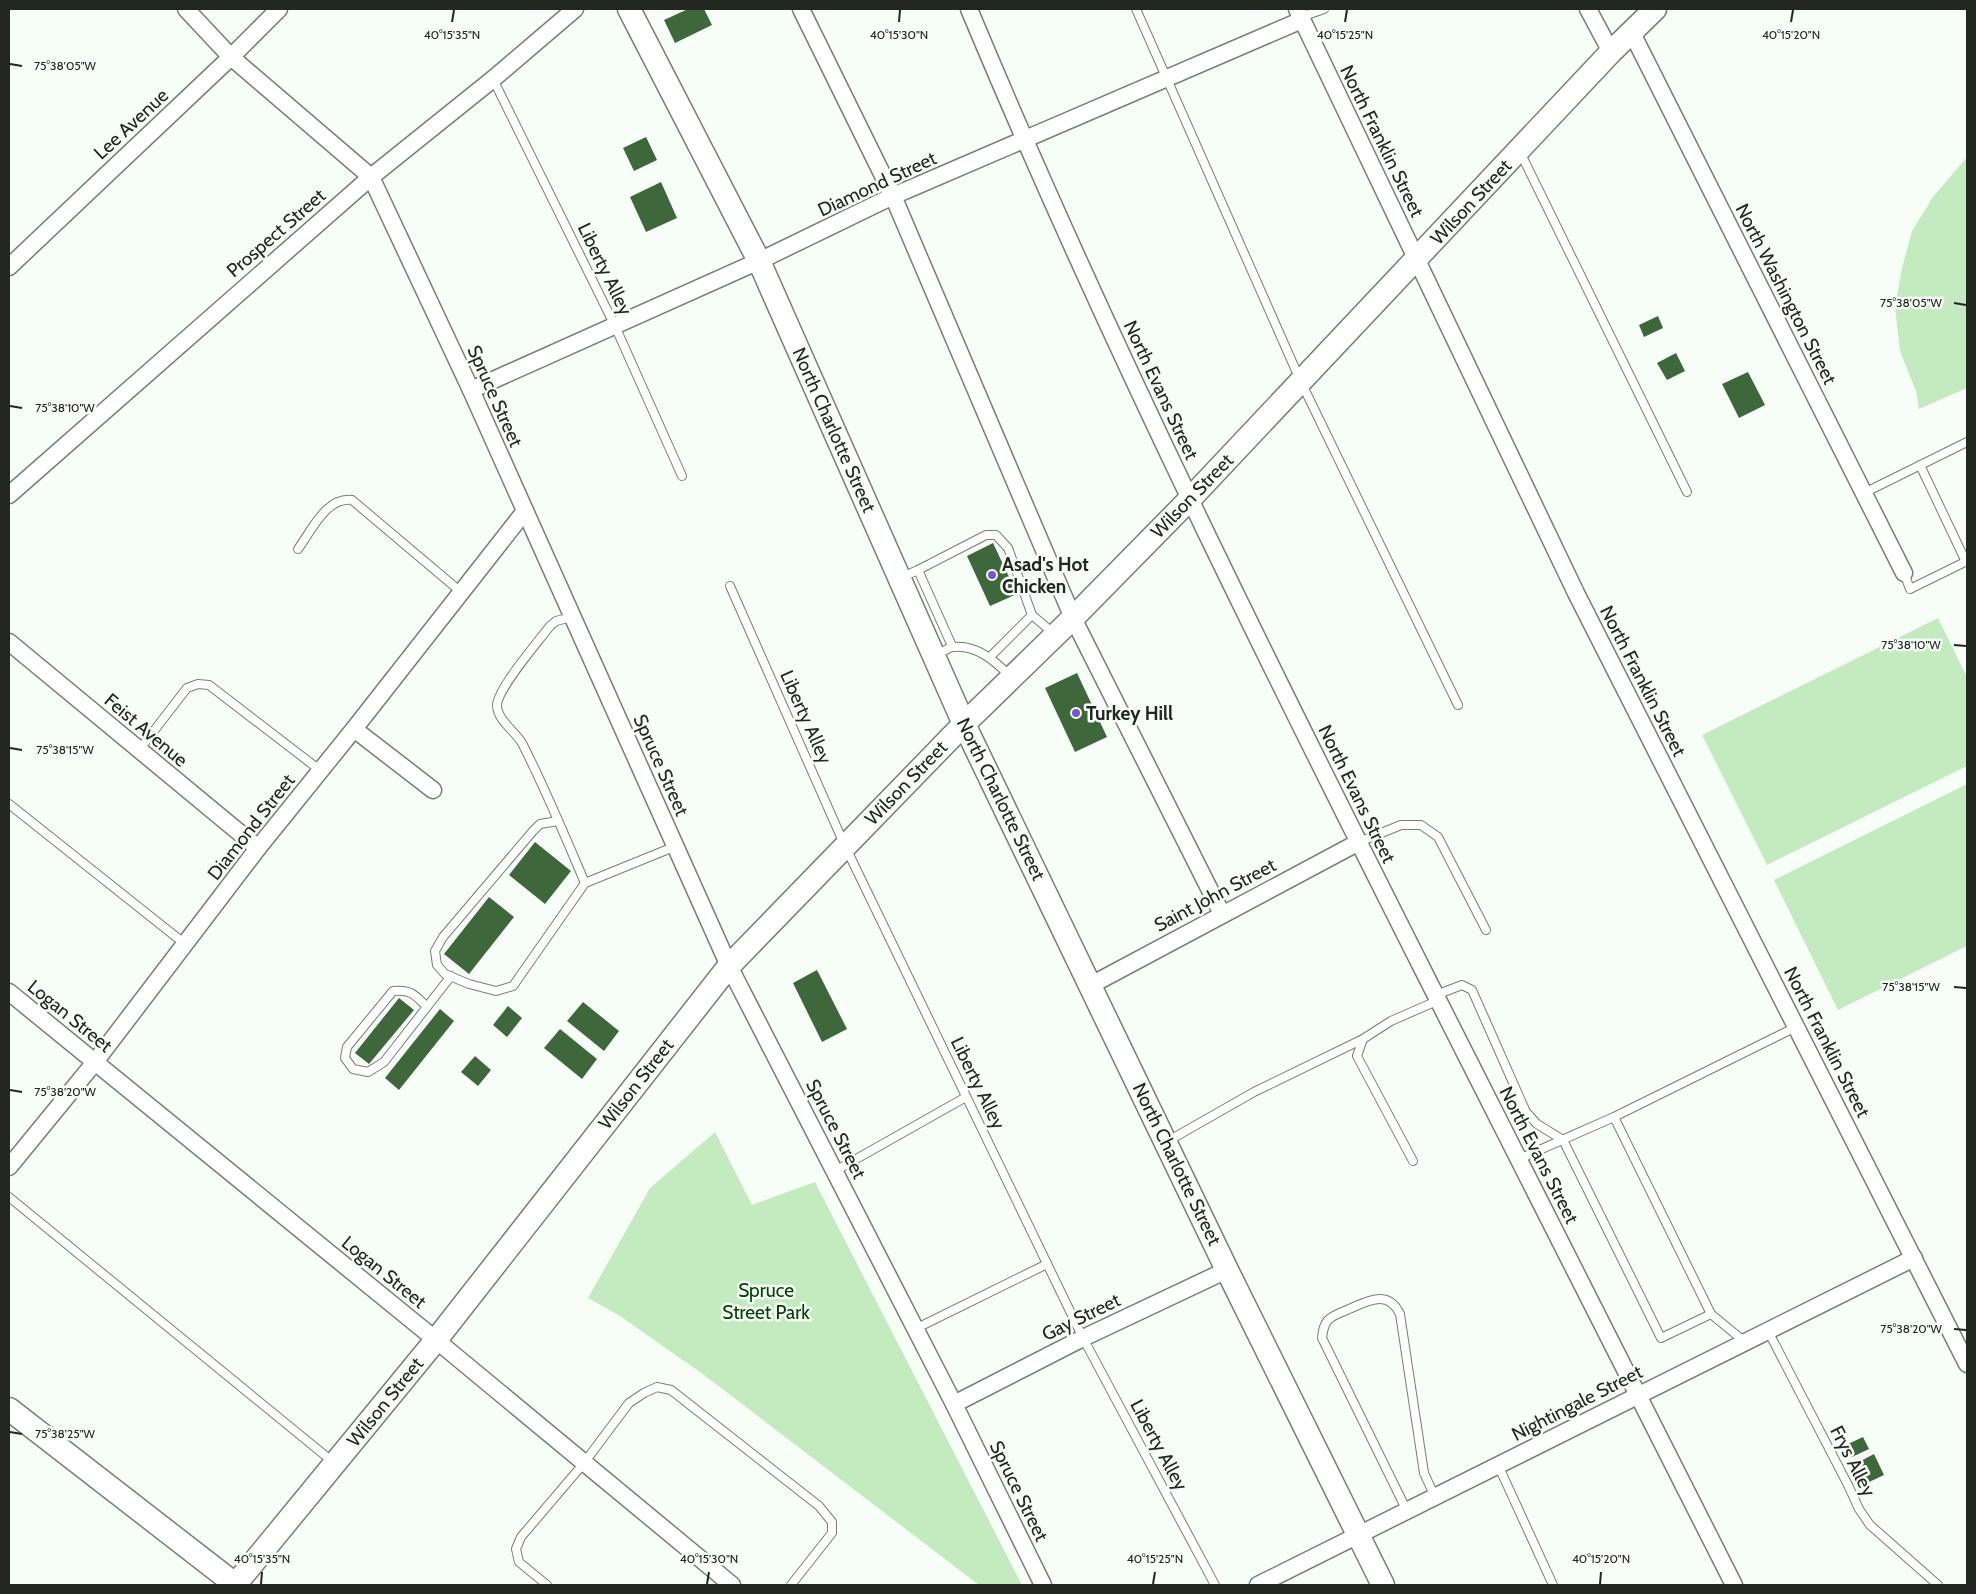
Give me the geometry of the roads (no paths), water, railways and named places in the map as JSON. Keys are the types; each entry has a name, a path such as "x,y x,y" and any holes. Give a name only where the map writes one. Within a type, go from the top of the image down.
{"street":[{"name":"Spruce Street","path":"186,9 231,56 371,176 471,390 729,966 916,1329 1043,1585"},
{"name":"Lee Avenue","path":"9,267 279,9"},
{"name":"Prospect Street","path":"9,495 371,176 493,79 575,9"},
{"name":"North Charlotte Street","path":"629,9 759,261 909,574 943,652 964,724 1227,1270 1357,1536 1383,1585"},
{"path":"800,9 893,196 1073,618 1222,914"},
{"name":"North Evans Street","path":"969,9 1024,141 1189,500 1359,842 1734,1585"},
{"path":"1588,9 1611,52"},
{"name":"Wilson Street","path":"235,1585 436,1340 729,966 964,724 1073,618 1189,500 1611,52 1655,9"},
{"name":"Diamond Street","path":"471,390 759,261 893,196 1168,78 1300,15"},
{"name":"North Franklin Street","path":"1300,15 1576,593 1967,1364"},
{"name":"North Washington Street","path":"1632,32 1904,573"},
{"name":"Diamond Street","path":"9,1167 95,1062 258,848 321,771 525,511"},
{"name":"Feist Avenue","path":"9,642 258,848"},
{"path":"354,729 433,790"},
{"name":"Saint John Street","path":"1091,985 1359,842"},
{"name":"Logan Street","path":"9,992 436,1340 732,1585"},
{"name":"Nightingale Street","path":"1258,1585 1914,1258"},
{"name":"Gay Street","path":"954,1404 1083,1338 1227,1270"},
{"path":"9,1410 235,1585"}],"lane":[{"path":"1136,9 1301,382 1458,705"},
{"path":"1300,15 1324,9"},
{"name":"Liberty Alley","path":"493,79 616,326 682,476"},
{"path":"1519,150 1687,492"},
{"path":"1864,492 1967,442"},
{"path":"1904,573 1910,589 1967,561 1920,465"},
{"path":"298,548 330,504 342,499 352,500 461,592"},
{"path":"909,574 986,536 996,535 1008,548 1032,614 1055,635"},
{"name":"Liberty Alley","path":"730,586 845,846 1083,1338 1215,1585"},
{"path":"990,657 1032,614"},
{"path":"572,617 556,621 550,626 503,689 497,703 498,713 519,737 539,776 585,883"},
{"path":"943,652 969,648 990,657 1012,677"},
{"path":"139,750 187,688 198,684 209,685 321,771"},
{"path":"9,804 185,944"},
{"path":"558,821 540,824 533,831 443,937 435,950 437,965 445,974 469,984 496,990 513,986 585,883 676,846"},
{"path":"1359,842 1401,825 1421,825 1438,837 1486,930"},
{"path":"427,1007 416,996 405,990 393,992 347,1047 345,1058 352,1070 368,1072 384,1062 427,1007 451,976"},
{"path":"1166,1142 1254,1092 1363,1039 1391,1022 1462,985 1472,990 1526,1112 1537,1124 1563,1140 1661,1338 1711,1314"},
{"path":"1519,1159 1614,1116 1797,1027"},
{"path":"1363,1039 1357,1056 1413,1161"},
{"path":"835,1171 966,1097"},
{"path":"1614,1116 1711,1314 1745,1342"},
{"path":"9,1197 335,1463"},
{"path":"916,1329 1048,1264"},
{"path":"1407,1511 1322,1338 1323,1326 1330,1318 1381,1298 1396,1306 1400,1314 1424,1473 1435,1497"},
{"name":"Frys Alley","path":"1768,1330 1859,1509 1870,1525 1938,1585"},
{"path":"547,1585 519,1562 516,1549 521,1537 584,1463 629,1403 657,1387 671,1390 820,1506 832,1522 832,1533 791,1585"},
{"path":"1498,1465 1553,1585"}],"place":[{"name":"Asad's Hot Chicken","path":"992,575"},
{"name":"Turkey Hill","path":"1076,713"}],"park label":[{"name":"Spruce Street Park","path":"766,1301"}]}
